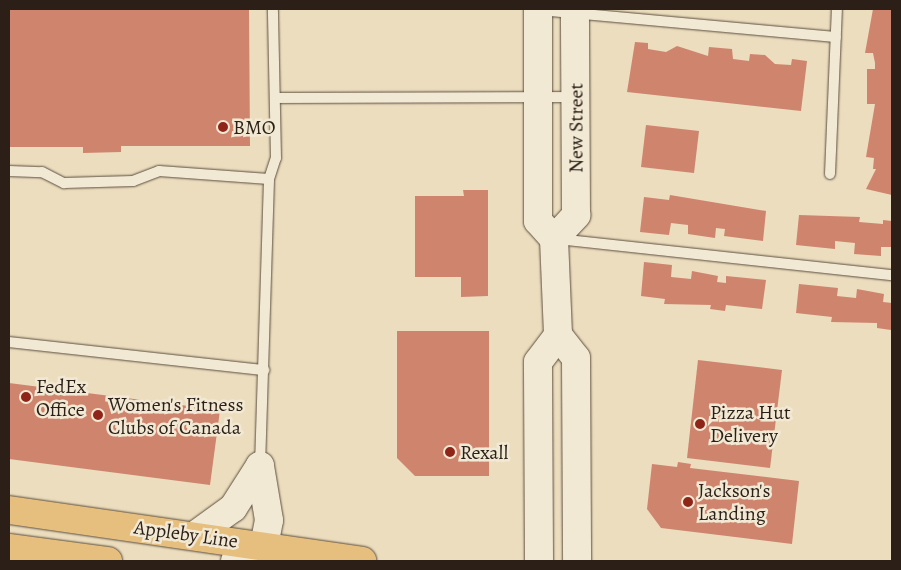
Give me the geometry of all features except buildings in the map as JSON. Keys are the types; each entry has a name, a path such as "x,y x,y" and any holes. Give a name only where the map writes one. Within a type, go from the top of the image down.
{"main road":[{"name":"New Street","path":"538,9 538,221 554,239 576,215 575,11"},
{"path":"554,239 558,336 576,358 577,561"},
{"path":"539,561 538,362 558,336"},
{"path":"194,536 233,508 260,466"},
{"path":"235,561 264,546 269,520 260,466"},
{"name":"Appleby Line","path":"9,510 362,561"},
{"path":"9,548 108,561"}],"lane":[{"path":"260,466 269,179 276,158 273,9"},
{"path":"538,9 836,37"},
{"path":"830,174 837,9"},
{"path":"276,98 575,97"},
{"path":"9,171 42,172 64,183 133,181 159,171 269,179"},
{"path":"554,239 892,275"},
{"path":"9,342 264,370"}],"place":[{"name":"BMO","path":"223,127"},
{"name":"FedEx Office","path":"26,397"},
{"name":"Women's Fitness Clubs of Canada","path":"98,415"},
{"name":"Pizza Hut Delivery","path":"700,424"},
{"name":"Rexall","path":"450,452"},
{"name":"Jackson's Landing","path":"688,502"}]}
